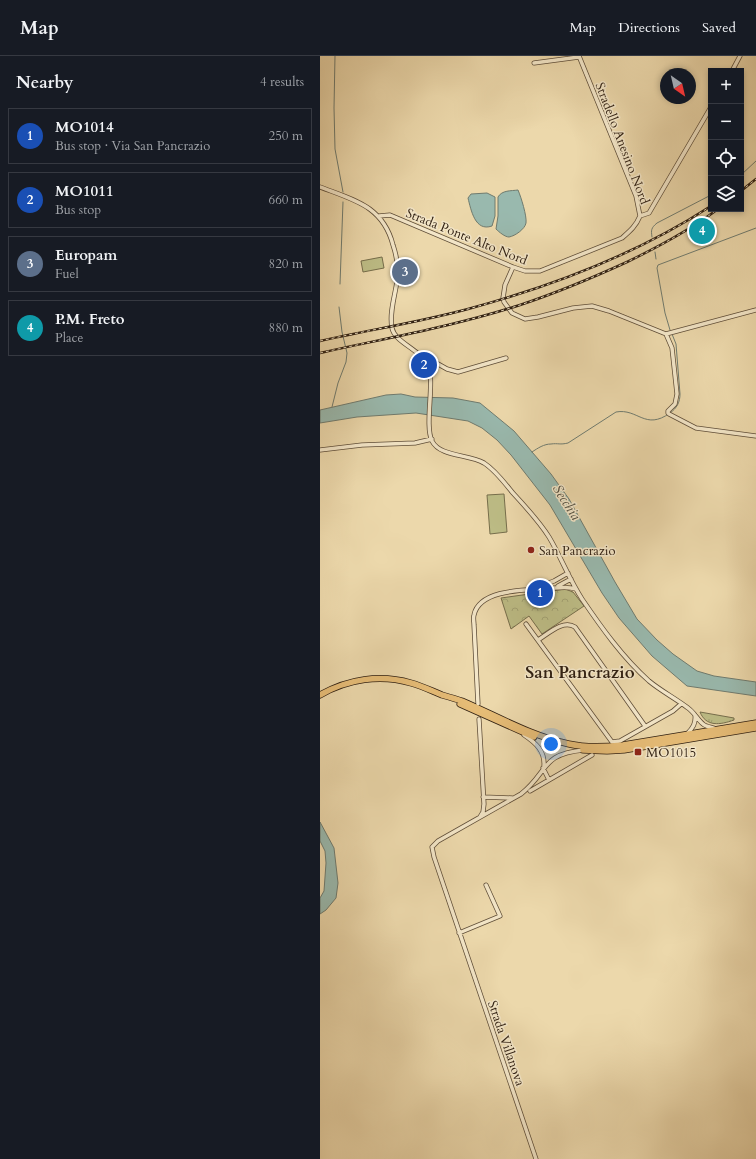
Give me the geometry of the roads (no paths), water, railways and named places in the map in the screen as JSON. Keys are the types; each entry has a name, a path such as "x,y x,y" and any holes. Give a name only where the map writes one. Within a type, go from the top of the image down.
{"main road":[{"path":"320,695 349,682 379,678 396,679 461,701 538,735 583,747 623,745 756,723"},
{"path":"444,695 459,704 516,730 551,743 585,750 624,750 756,728"}],"street":[{"path":"734,68 740,56"},
{"path":"534,63 579,57"},
{"name":"Stradello Anesino Nord","path":"579,57 636,196 640,216"},
{"name":"Strada Ponte Alto Nord","path":"379,216 390,215 513,267 525,271 540,271 622,238 631,231 640,216 649,213 708,112"},
{"path":"320,187 349,198 372,210 385,224 391,236 397,261 397,281 392,316 393,331 420,354 430,370 430,428 432,439 436,446 442,450 473,458 492,469 514,493 548,536 576,589 601,625 638,671 659,689 689,708 702,723 717,730"},
{"path":"513,267 505,285 503,298 509,310 521,318 529,319 573,308 592,306 609,311 666,334 756,310"},
{"path":"666,334 673,352 677,394 676,401 668,413 696,428 756,436"},
{"path":"426,362 431,360 448,370 458,372 506,358"},
{"path":"320,450 415,443 432,439"},
{"path":"533,589 554,581 568,573"},
{"path":"557,587 571,579"},
{"path":"478,704 474,615 481,603 492,596 505,593 566,586 576,589"},
{"path":"526,624 612,742 617,742 673,711 681,704"},
{"path":"538,640 561,626 569,624 574,627 645,726"},
{"path":"685,735 694,726 694,714"},
{"path":"478,819 483,812 479,719"},
{"path":"516,730 532,740 540,749 544,756 544,768 549,780"},
{"path":"478,819 515,798 532,784 550,761 561,754 585,750"},
{"path":"530,791 592,756"},
{"path":"483,797 515,798"},
{"name":"Strada Villanova","path":"478,819 438,841 432,847 459,933 536,1159"},
{"path":"459,933 500,916 486,885"}],"water":[{"path":"518,190 525,211 526,223 524,228 517,234 507,237 496,229 498,197 504,192"},
{"path":"487,193 495,197 495,216 492,226 486,227 482,226 475,219 472,214 468,198 471,194"},
{"name":"Secchia","path":"401,394 415,397 453,398 480,403 514,431 551,474 569,499 637,619 673,654 697,671 714,676 756,682 756,696 687,686 652,656 619,618 602,593 550,505 511,455 497,440 482,428 468,421 416,413 357,417 320,423 320,410 386,395"},
{"path":"320,822 334,848 338,883 336,898 326,910 320,914 320,898 324,891 326,863 325,851 320,841"}],"waterway":[{"path":"335,56 335,149 343,192"},
{"path":"744,172 756,161"},
{"path":"652,237 652,229 657,223 708,197"},
{"path":"340,284 343,202"},
{"path":"670,330 665,313 657,268 658,265 756,228"},
{"path":"655,252 656,259"},
{"path":"332,407 338,383 346,362 347,353 342,332 339,307"},
{"path":"532,452 546,445 568,443 616,412 630,413 648,420 654,420 661,418 675,409 678,405 680,394 676,344 672,334"}],"railway":[{"path":"744,189 756,179"},
{"path":"320,341 450,314 531,290 563,279 624,254 654,239 708,208"},
{"path":"320,353 446,325 520,305 614,268 662,244 714,212"}],"place":[{"name":"P.M. Freto","path":"702,231"},
{"name":"Europam","path":"405,272"},
{"name":"MO1011","path":"424,365"},
{"name":"San Pancrazio","path":"531,550"},
{"name":"MO1014","path":"540,593"},
{"name":"MO1015","path":"638,752"}],"district":[{"name":"San Pancrazio","path":"580,672"}]}
